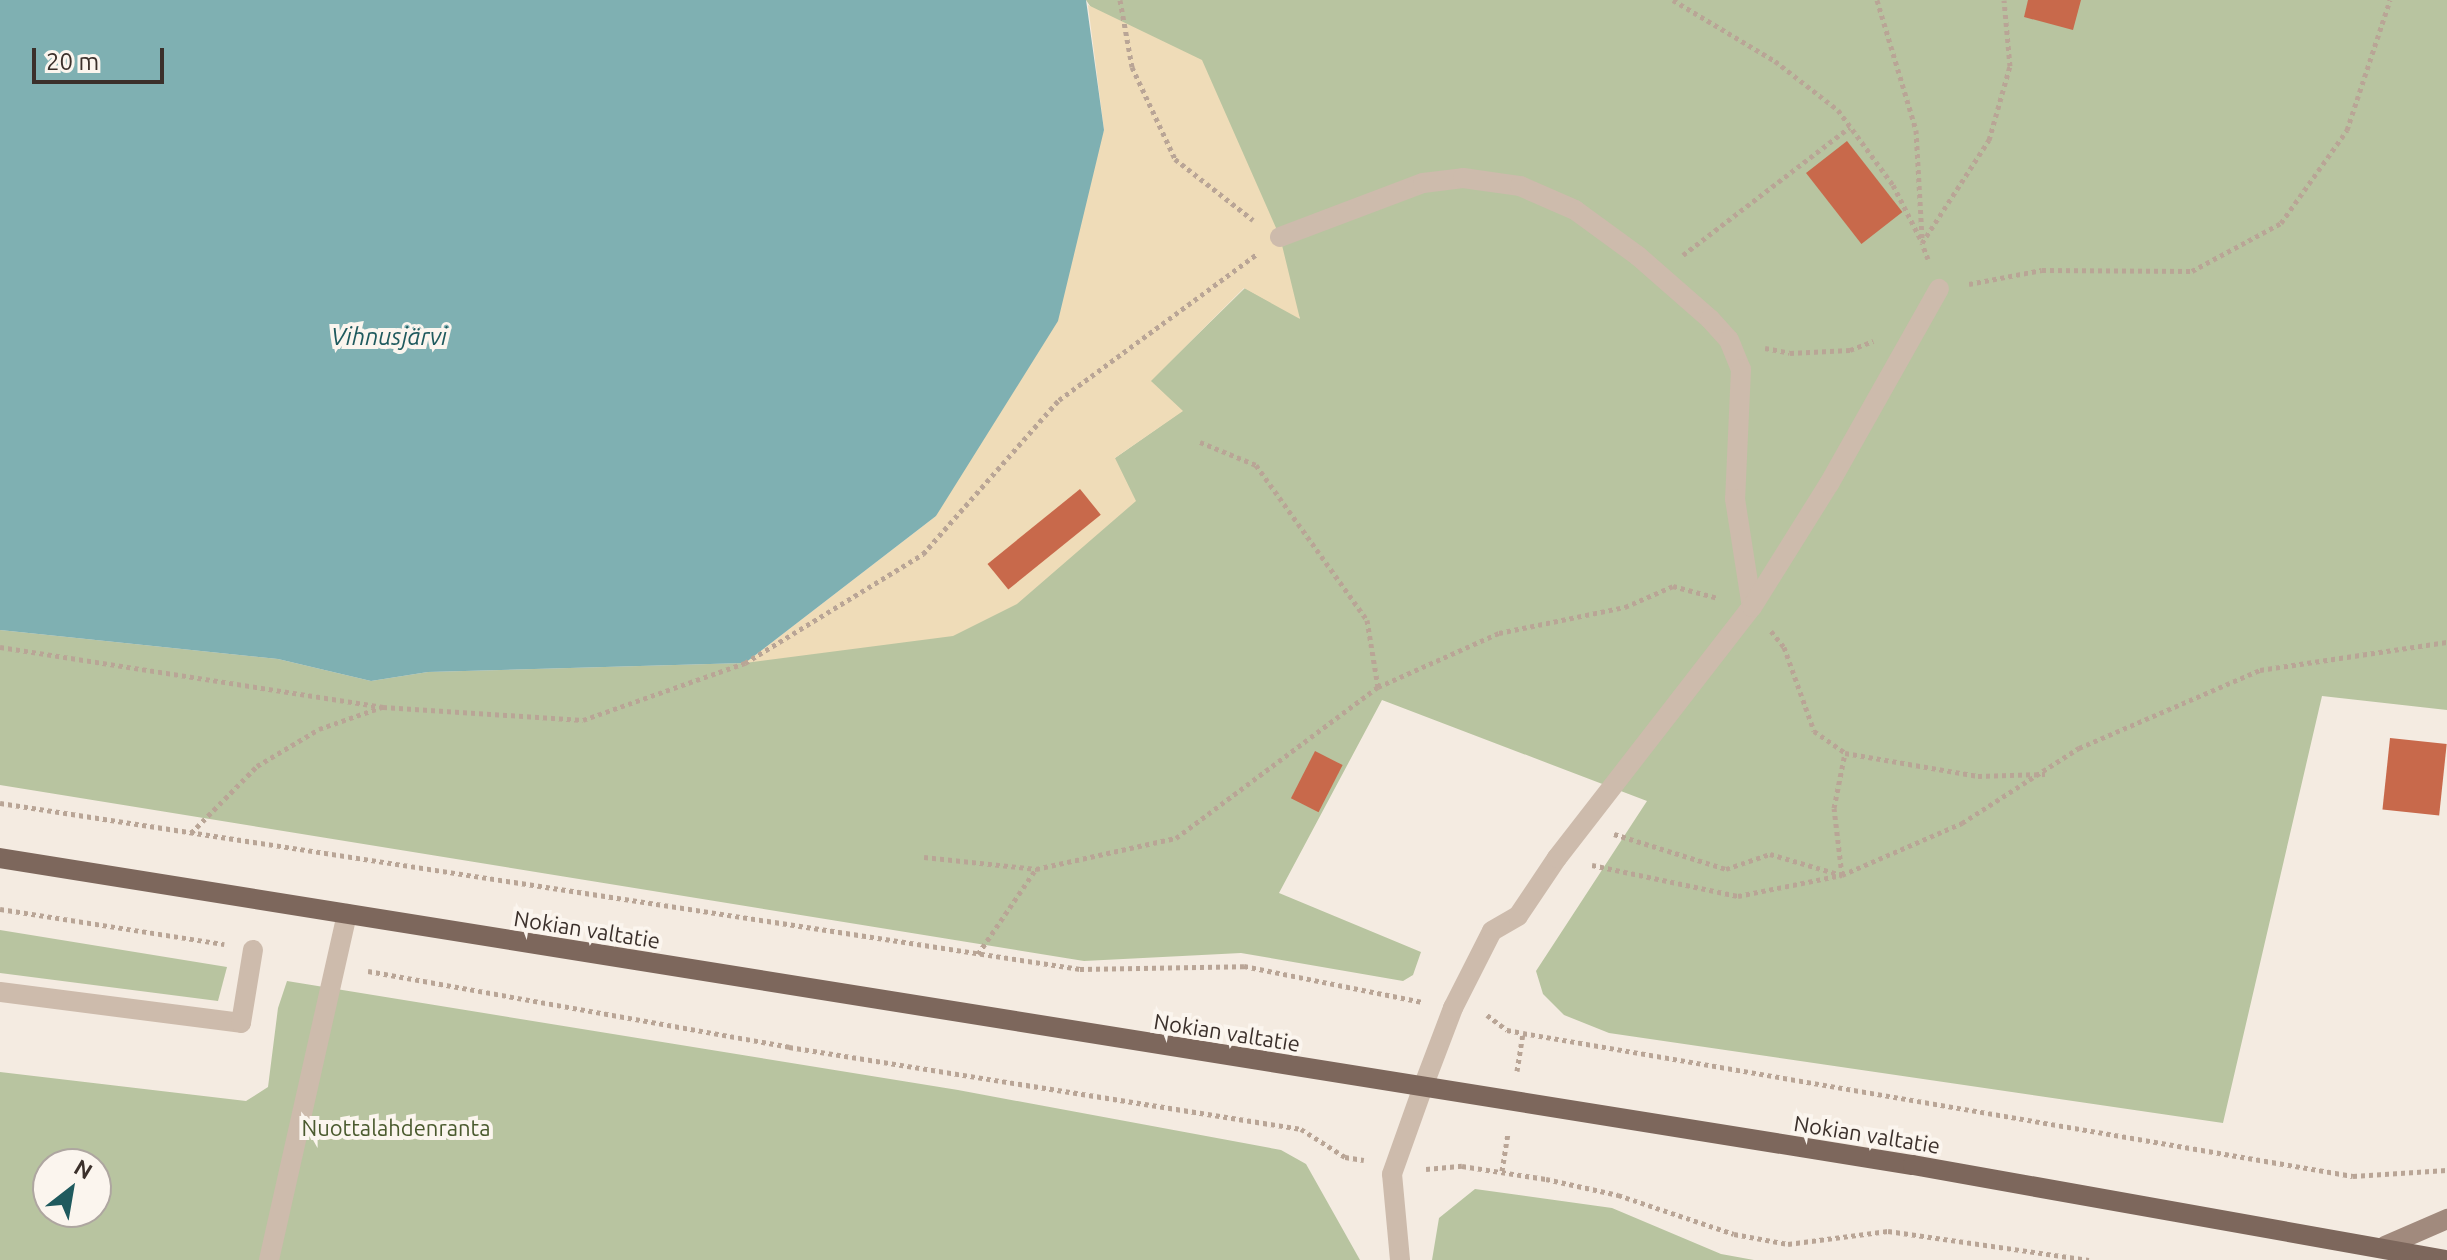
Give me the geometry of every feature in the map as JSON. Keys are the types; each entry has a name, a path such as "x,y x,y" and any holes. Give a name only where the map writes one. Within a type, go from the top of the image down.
{"main road":[{"name":"Nokian valtatie","path":"0,858 1423,1087 2385,1246 2445,1260"},
{"path":"2385,1246 2447,1219"}],"street":[{"path":"1280,237 1423,183 1463,178 1520,186 1575,210 1658,274 1729,340 1741,369 1744,396 1735,499 1752,607"},
{"path":"1400,1260 1393,1219 1394,1164 1453,1008 1492,931 1518,916 1557,858 1586,825 1752,607 1939,289"},
{"path":"269,1260 332,964 347,914"},
{"path":"0,992 241,1023 253,950"}],"path":[{"path":"0,647 383,707 583,720 745,663 923,554 1059,400 1280,237 1175,159 1132,67 1120,0"},
{"path":"1673,0 1775,61 1838,110 1893,185 1922,243 1939,289 2042,270 2192,271 2281,223 2347,130 2390,0"},
{"path":"1877,0 1916,130 1922,243"},
{"path":"1922,243 1989,140 2010,66 2004,0"},
{"path":"1658,274 1850,127"},
{"path":"1729,340 1790,353 1850,350 1920,323"},
{"path":"1200,442 1256,465 1367,620 1378,687"},
{"path":"924,857 1036,869 1176,838 1378,687 1499,633 1625,607 1673,586 1752,607 1784,647 1814,731 1845,753 1978,776 2045,774"},
{"path":"1557,858 1738,896 1842,875 1962,823 2045,774 2079,748 2260,670 2447,642"},
{"path":"191,833 257,766 319,729 383,707"},
{"path":"1842,875 1834,808 1845,753"},
{"path":"0,803 1080,969 1244,966 1494,1016 1507,1030 2353,1176 2447,1170"},
{"path":"1586,825 1726,869 1770,854 1842,875"},
{"path":"978,954 1036,869"},
{"path":"0,909 253,950"},
{"path":"332,964 789,1047 1301,1129 1345,1157 1441,1171 1462,1166 1546,1179 1618,1195 1734,1234 1788,1244 1888,1231 2089,1260"}],"green space":[{"path":"1086,0 2447,0 2447,710 2322,696 2223,1123 1609,1033 1564,1015 1543,994 1536,971 1647,801 1382,700 1279,893 1421,952 1413,975 1403,981 1241,953 1084,961 0,785 0,630 278,659 371,681 428,672 745,663 1115,458 1182,411 1150,381 1245,288 1300,318"},
{"path":"0,930 227,967 218,1001 0,973"},
{"name":"Nuottalahdenranta","path":"287,981 958,1090 1281,1150 1306,1164 1360,1260 0,1260 0,1072 246,1101 268,1087 278,1008"},
{"path":"1475,1189 1612,1208 1721,1254 1754,1260 1432,1260 1439,1218"}],"sand":[{"path":"1088,5 1202,60 1280,237 1300,319 1244,288 1151,381 1183,411 1115,458 1136,501 1017,604 953,636 745,663 936,516 1104,130"}],"water":[{"name":"Vihnusjärvi","path":"0,0 1086,0 1104,130 1058,321 936,516 745,663 428,672 371,681 278,659 0,630"}],"building":[{"path":"2028,0 2081,0 2073,30 2024,17"},
{"path":"1847,141 1902,212 1861,244 1806,173"},
{"path":"1080,489 1101,515 1008,590 988,564"},
{"path":"2390,738 2447,744 2439,816 2382,810"},
{"path":"1315,751 1343,765 1319,812 1291,798"}]}
